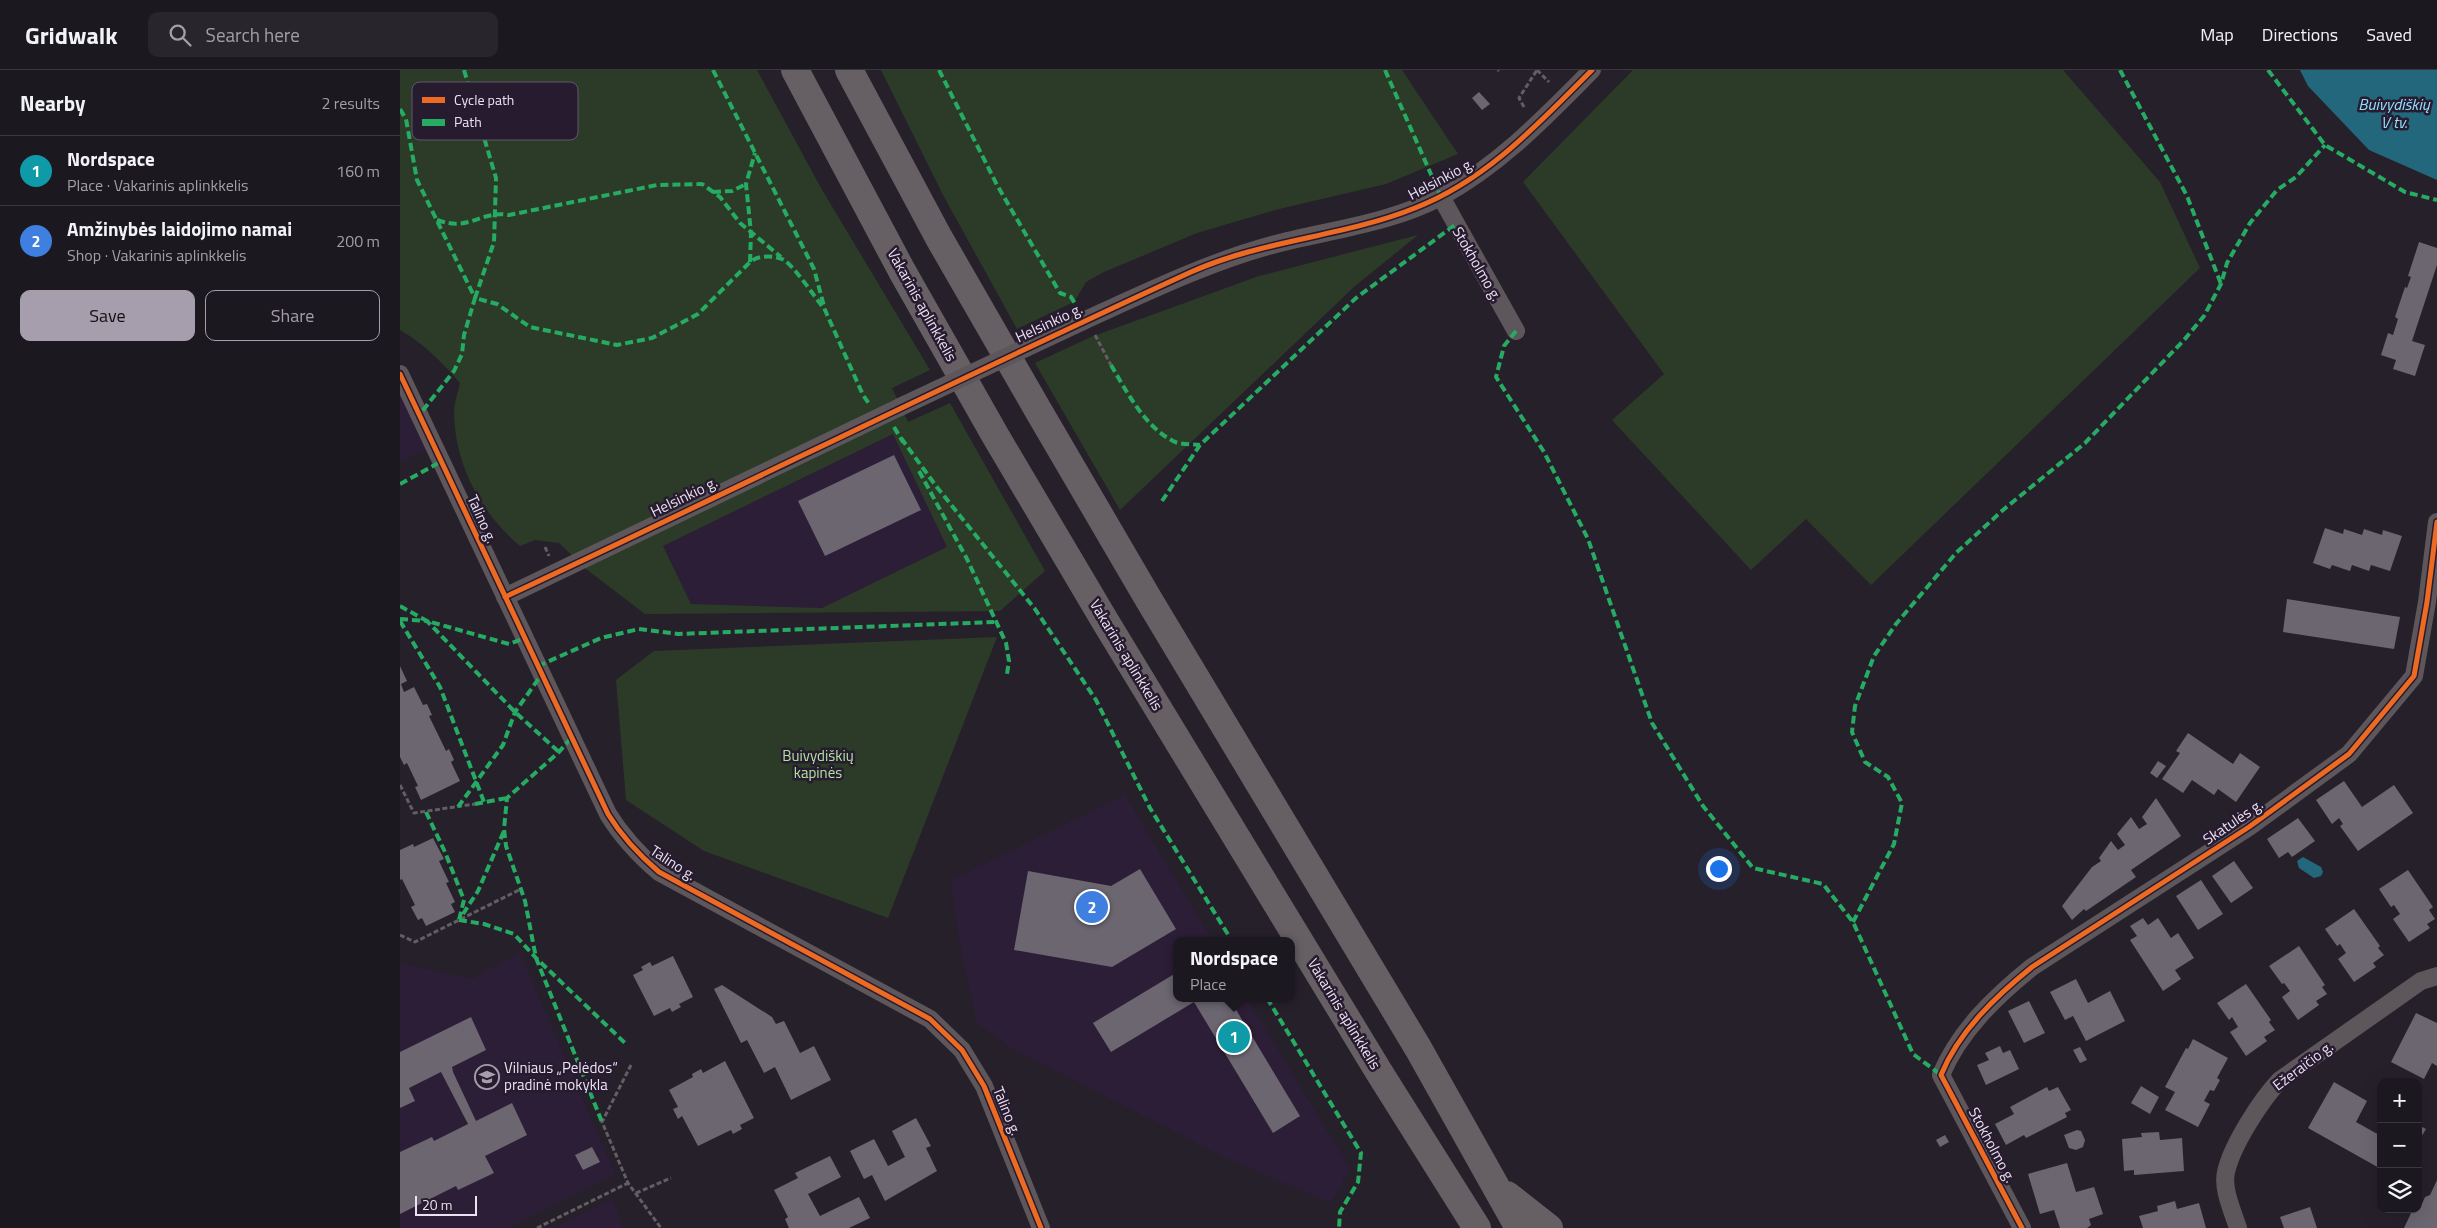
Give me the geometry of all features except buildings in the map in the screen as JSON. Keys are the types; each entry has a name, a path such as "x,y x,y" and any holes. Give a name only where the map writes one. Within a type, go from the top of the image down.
{"highway":[{"name":"Vakarinis aplinkkelis","path":"795,70 902,271 1104,621 1353,1030 1477,1228"},
{"path":"849,70 939,238 1013,367 1149,600 1418,1048 1519,1228"},
{"path":"1492,1182 1548,1228"},
{"path":"1459,1198 1460,1228"}],"street":[{"name":"Helsinkio g.","path":"505,596 900,407 1088,327 1198,269 1271,245 1384,218 1441,197 1473,178 1512,148 1592,70"},
{"name":"Stokholmo g.","path":"1441,197 1516,331"},
{"name":"Talino g.","path":"400,374 608,814 622,836 639,856 659,872 930,1019 947,1034 970,1062 984,1086 1041,1228"},
{"name":"Skatulės g.","path":"1941,1075 1950,1052 1974,1023 2003,990 2032,967 2249,827 2349,754 2414,676 2427,602 2437,522"},
{"name":"Ežeraičio g.","path":"2238,1228 2228,1194 2226,1173 2242,1135 2264,1096 2280,1080 2421,981 2437,976"},
{"name":"Stokholmo g.","path":"1941,1075 2022,1228"}],"path":[{"path":"1524,107 1519,98 1537,70 1549,82"},
{"path":"1088,327 1111,365"},
{"path":"400,785 414,814 474,804"},
{"path":"400,936 415,942 521,889"},
{"path":"631,1065 602,1122 628,1183 661,1228"},
{"path":"636,1193 671,1178"},
{"path":"537,1228 628,1183"}],"shaded area":[{"path":"400,390 429,448 400,461"},
{"path":"893,434 948,547 822,608 691,604 663,546"},
{"path":"1125,795 1211,937 1173,937 1173,1002 1249,1002 1350,1169 1331,1203 1224,1157 1013,1049 977,1023 959,940 951,880"},
{"name":"Vilniaus „Pelėdos“ pradinė mokykla","path":"520,953 615,1174 507,1228 400,1228 400,963 471,979"},
{"path":"613,1199 623,1228 555,1228"}],"green space":[{"path":"400,70 757,70 821,188 930,370 892,388 908,422 950,403 1045,571 1000,611 645,614 586,569 559,543 535,540 520,546 493,519 473,487 459,451 454,413 460,383 417,341 400,330","holes":["893,434 947,547 822,608 691,604 663,546"]},
{"path":"881,70 1402,70 1458,154 1386,184 1279,209 1197,233 1104,272 1086,282 1074,302 1017,329 943,195"},
{"path":"1633,70 2063,70 2160,182 2200,268 1871,585 1806,519 1751,570 1612,420 1664,374 1523,182"},
{"path":"1418,235 1355,286 1120,510 1035,363 1091,337 1259,276"},
{"name":"Buivydiškių kapinės","path":"997,637 888,918 704,851 626,800 616,680 654,651"}],"water":[{"name":"Buivydiškių V tv.","path":"2300,70 2437,70 2437,180 2369,150 2308,86"},
{"path":"2303,857 2321,867 2323,872 2321,876 2314,878 2299,868 2297,861"}],"marked path":[{"path":"464,70 468,82"},
{"path":"713,70 814,269 825,310 863,395 870,405"},
{"path":"939,70 997,185 1060,293 1071,297 1077,307"},
{"path":"1385,70 1441,197"},
{"path":"2120,70 2187,196 2221,284"},
{"path":"2268,70 2325,145 2405,192 2437,200"},
{"path":"400,109 406,119 417,180 475,298 464,335 462,354 454,371 420,414"},
{"path":"485,140 496,178 494,242 475,298 497,304 530,327 617,345 652,338 698,314 750,262 762,257 780,258 788,263 825,310"},
{"path":"1853,922 1894,844 1902,803 1888,777 1865,762 1852,732 1855,706 1874,656 1896,624 1956,553 2003,510 2085,443 2184,340 2204,316 2221,284 2227,263 2250,223 2277,190 2296,177 2325,145"},
{"path":"750,262 751,233 746,184 755,153"},
{"path":"437,220 458,224 491,215 509,215 657,185 702,184 720,197 740,223 781,257"},
{"path":"713,192 732,191 746,184"},
{"path":"1162,501 1200,445 1356,298 1455,225"},
{"path":"1516,331 1504,346 1496,377 1544,452 1588,539 1652,723 1703,806 1753,868 1823,884 1853,922 1913,1054 1941,1075"},
{"path":"1111,365 1137,408 1153,427 1176,442 1200,445"},
{"path":"894,427 903,442"},
{"path":"901,438 936,486 1035,609 1096,700 1150,808 1230,937"},
{"path":"400,484 442,461"},
{"path":"919,471 967,559 1006,643 1009,661 1007,674"},
{"path":"400,606 427,621 509,644 525,638"},
{"path":"400,619 427,621 515,712 559,752"},
{"path":"400,621 440,687 484,802"},
{"path":"538,666 601,638 639,629 678,634 994,622"},
{"path":"458,807 503,745 515,712 542,674"},
{"path":"571,738 559,752 507,798 504,829 506,846 525,901 536,958 602,1122"},
{"path":"475,804 507,798"},
{"path":"426,812 445,852 464,900 459,920"},
{"path":"463,914 478,891 504,831"},
{"path":"459,920 484,924 514,934 536,958 625,1043"},
{"path":"1269,1002 1361,1153 1358,1182 1340,1212 1339,1228"}],"cycle path":[{"path":"505,597 1191,272 1218,261 1274,245 1388,218 1441,196 1465,182 1510,149 1592,70"},
{"path":"400,374 608,814 625,838 659,872 930,1019 962,1050 984,1086 1041,1228"},
{"path":"2022,1228 1941,1075 1949,1059 1968,1029 1980,1015 2032,967 2249,827 2349,754 2414,676 2427,602 2437,522"}],"place":[{"name":"Amžinybės laidojimo namai","path":"1092,907"},
{"name":"Nordspace","path":"1234,1037"},
{"name":"Vilniaus „Pelėdos“ pradinė mokykla","path":"487,1077"}]}
